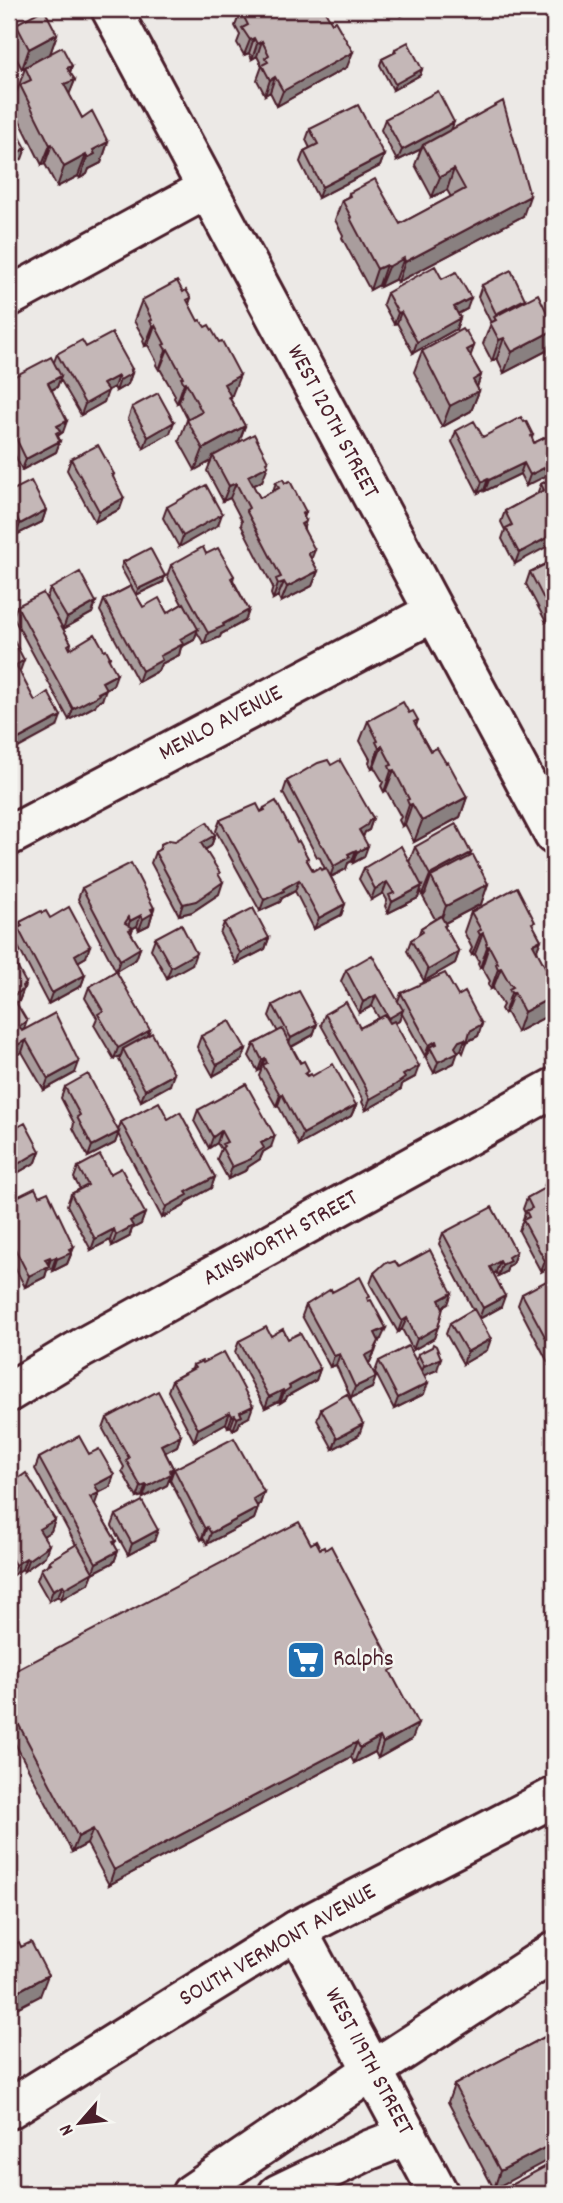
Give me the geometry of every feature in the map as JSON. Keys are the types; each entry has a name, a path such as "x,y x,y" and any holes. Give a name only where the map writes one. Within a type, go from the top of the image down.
{"street":[{"name":"WEST 120TH STREET","path":"111,9 554,835"},
{"path":"9,296 207,189"},
{"name":"MENLO AVENUE","path":"9,836 434,612"},
{"name":"AINSWORTH STREET","path":"9,1392 82,1348 554,1088"},
{"name":"SOUTH VERMONT AVENUE","path":"9,2109 296,1930 554,1797"},
{"name":"WEST 119TH STREET","path":"296,1930 439,2194"},
{"path":"191,2194 373,2070 554,1952"},
{"path":"278,2194 369,2150 408,2135"}],"building":[{"path":"44,9 57,34 29,49 16,24"},
{"path":"324,9 332,23 335,21 353,52 283,91 275,77 270,80 262,65 268,62 265,58 269,55 262,41 257,44 254,38 250,40 242,28 248,25 241,11"},
{"path":"408,42 422,69 395,84 382,59"},
{"path":"62,47 72,66 67,68 75,80 64,84 82,118 92,111 108,142 93,150 95,154 87,158 86,155 64,167 20,85 31,80 25,67"},
{"path":"438,91 454,122 402,150 385,119"},
{"path":"503,101 530,196 405,262 404,258 388,267 386,265 377,269 342,200 350,196 349,193 375,179 400,224 465,189 454,169 440,177 423,145"},
{"path":"358,105 384,155 322,187 304,151 318,144 310,129"},
{"path":"12,122 26,148 13,155 18,163 13,166 18,176 9,180 9,124"},
{"path":"435,266 442,279 456,272 471,298 454,307 460,318 417,342 387,293"},
{"path":"511,270 525,299 496,314 482,285"},
{"path":"177,281 183,292 186,290 191,298 187,300 198,321 205,327 209,325 219,342 222,341 240,375 224,384 245,426 203,449 187,420 202,412 186,382 181,378 183,377 168,349 163,345 165,344 155,325 150,321 152,320 142,300"},
{"path":"538,294 554,330 512,352 504,338 499,340 490,323 496,320 494,317"},
{"path":"462,329 466,331 474,346 467,350 481,375 473,380 479,391 450,406 422,351"},
{"path":"112,333 132,373 120,380 118,376 103,384 108,391 85,404 57,354 82,340 86,347"},
{"path":"51,357 61,376 48,383 67,421 57,426 60,431 56,433 60,441 26,459 9,424 9,379"},
{"path":"158,393 174,422 148,437 132,407"},
{"path":"521,417 533,435 531,436 534,443 554,433 554,463 530,475 524,463 482,482 456,431 474,421 483,437"},
{"path":"254,434 268,466 248,476 260,498 279,488 276,482 283,479 285,483 290,481 306,512 302,514 306,521 301,524 315,550 308,553 318,571 287,587 284,582 278,584 276,579 281,577 246,510 249,508 236,483 229,486 213,456"},
{"path":"98,445 124,498 99,511 71,459"},
{"path":"554,477 554,534 519,553 506,528 512,525 505,511 544,490 541,484"},
{"path":"31,481 46,510 20,524 9,502 9,492"},
{"path":"206,485 222,514 183,536 167,507"},
{"path":"203,547 206,554 218,548 249,610 208,633 171,565"},
{"path":"150,548 165,576 138,589 123,562"},
{"path":"554,560 554,614 530,572"},
{"path":"80,572 96,602 67,618 50,589"},
{"path":"131,586 143,607 159,598 167,613 184,603 198,629 180,639 183,644 160,656 162,660 142,671 104,600"},
{"path":"43,593 71,643 68,645 70,649 95,634 104,650 106,649 117,674 102,682 106,689 98,693 99,695 73,709 17,606"},
{"path":"9,633 24,660 16,665 35,701 48,692 61,716 9,744"},
{"path":"403,702 409,713 413,711 418,720 414,722 430,751 437,748 467,797 422,821 412,804 409,805 409,799 394,770 391,771 389,766 392,765 382,746 379,748 368,721"},
{"path":"328,760 331,765 340,760 373,818 359,830 368,846 348,854 350,857 334,866 287,781"},
{"path":"276,801 313,871 320,867 322,870 326,868 345,904 319,918 299,880 283,889 284,891 264,900 220,820 257,804 261,812"},
{"path":"207,822 215,835 201,843 223,882 196,901 183,904 155,852 160,849 161,844 169,840 175,841"},
{"path":"456,824 471,853 430,875 415,847"},
{"path":"401,846 422,886 392,902 389,895 394,893 387,882 375,889 364,868"},
{"path":"473,855 488,884 446,906 431,877"},
{"path":"131,863 154,908 151,909 153,913 143,919 141,915 130,921 129,917 125,923 133,928 129,930 140,948 120,960 82,888"},
{"path":"517,887 541,940 533,944 548,972 554,972 554,996 524,1012 514,992 511,993 509,989 513,987 501,968 498,969 498,963 489,946 487,947 483,933 480,935 478,931 481,930 471,912"},
{"path":"69,907 90,946 75,955 85,975 52,993 18,928 22,926 20,922 41,911 46,911 50,918"},
{"path":"253,908 269,938 240,953 224,923"},
{"path":"441,916 459,952 428,970 411,940 423,932 421,928"},
{"path":"181,924 196,953 171,967 155,938"},
{"path":"9,952 26,983 22,986 23,990 12,996 27,1021 19,1026 22,1031 55,1013 79,1062 48,1079 26,1040 9,1050"},
{"path":"372,955 403,1010 389,1018 376,995 363,1002 346,970"},
{"path":"116,971 150,1030 118,1048 98,1014 103,1011 89,987"},
{"path":"445,973 458,996 465,992 482,1024 470,1031 467,1042 465,1039 459,1041 455,1047 458,1052 438,1062 430,1047 437,1044 436,1041 429,1045 401,993"},
{"path":"299,991 317,1024 291,1038 273,1005"},
{"path":"346,1002 360,1028 385,1015 390,1023 394,1021 419,1066 403,1075 405,1078 395,1085 370,1099 325,1014"},
{"path":"230,1021 246,1049 217,1065 201,1036"},
{"path":"282,1029 300,1063 304,1061 309,1071 305,1074 312,1076 333,1064 356,1105 303,1134 263,1065 267,1063 265,1058 262,1060 254,1044"},
{"path":"152,1033 174,1074 145,1090 123,1049"},
{"path":"88,1074 119,1132 92,1146 65,1087"},
{"path":"246,1084 275,1136 261,1143 264,1148 251,1159 232,1167 222,1148 222,1144 227,1142 221,1131 213,1137 198,1110"},
{"path":"159,1102 168,1119 180,1112 215,1177 186,1192 188,1195 166,1207 121,1122"},
{"path":"25,1123 40,1151 16,1165 9,1154 9,1132"},
{"path":"100,1155 110,1174 121,1168 145,1213 130,1221 133,1226 116,1235 114,1229 95,1239 71,1194 88,1185 78,1167"},
{"path":"554,1174 554,1256 545,1261 523,1220 529,1217 526,1211 532,1208 527,1198 550,1185 547,1178"},
{"path":"35,1188 39,1196 48,1192 74,1247 69,1249 71,1253 57,1259 45,1259 49,1266 29,1276 9,1237 9,1191 13,1199"},
{"path":"492,1207 516,1252 508,1257 510,1261 502,1265 500,1261 490,1267 505,1296 483,1308 443,1233"},
{"path":"430,1250 452,1293 439,1300 443,1308 438,1327 417,1339 407,1318 402,1321 374,1273 386,1262 395,1261 399,1267"},
{"path":"360,1277 370,1297 367,1298 368,1301 371,1300 386,1328 375,1333 379,1341 374,1351 365,1356 376,1377 355,1387 340,1354 334,1356 306,1305 331,1289 332,1292"},
{"path":"548,1280 554,1292 554,1353 522,1294"},
{"path":"474,1309 491,1339 467,1352 450,1323"},
{"path":"266,1327 271,1336 283,1329 288,1339 300,1333 320,1369 289,1386 284,1392 283,1390 269,1397 239,1341"},
{"path":"433,1344 441,1358 424,1366 418,1354"},
{"path":"408,1346 428,1383 398,1398 379,1361"},
{"path":"224,1352 253,1406 240,1412 242,1416 237,1418 230,1412 198,1429 172,1380 195,1368 193,1365"},
{"path":"158,1391 181,1435 161,1445 173,1468 170,1470 171,1474 147,1487 141,1487 107,1418"},
{"path":"347,1394 363,1424 337,1438 321,1409"},
{"path":"79,1436 89,1454 99,1449 114,1475 95,1485 99,1493 90,1497 116,1541 113,1542 118,1551 96,1563 39,1458"},
{"path":"234,1438 264,1492 253,1499 258,1508 211,1533 207,1527 205,1529 174,1469"},
{"path":"11,1473 16,1480 26,1473 55,1520 39,1529 49,1545 28,1560 26,1558 15,1565 9,1554"},
{"path":"142,1501 158,1530 132,1544 116,1515"},
{"path":"299,1522 311,1544 316,1541 320,1549 324,1547 325,1550 331,1546 395,1668 390,1671 418,1724 383,1743 380,1737 360,1748 357,1742 114,1870 93,1829 78,1837 9,1706 9,1674"},
{"path":"77,1544 93,1572 65,1588 63,1585 53,1590 41,1569"},
{"path":"19,1942 21,1947 31,1942 48,1975 9,1996 9,1947"},
{"path":"554,2032 554,2143 500,2171 454,2085"},
{"path":"554,2162 554,2194 506,2194 503,2189"}],"place":[{"name":"Ralphs","path":"306,1660"}]}
